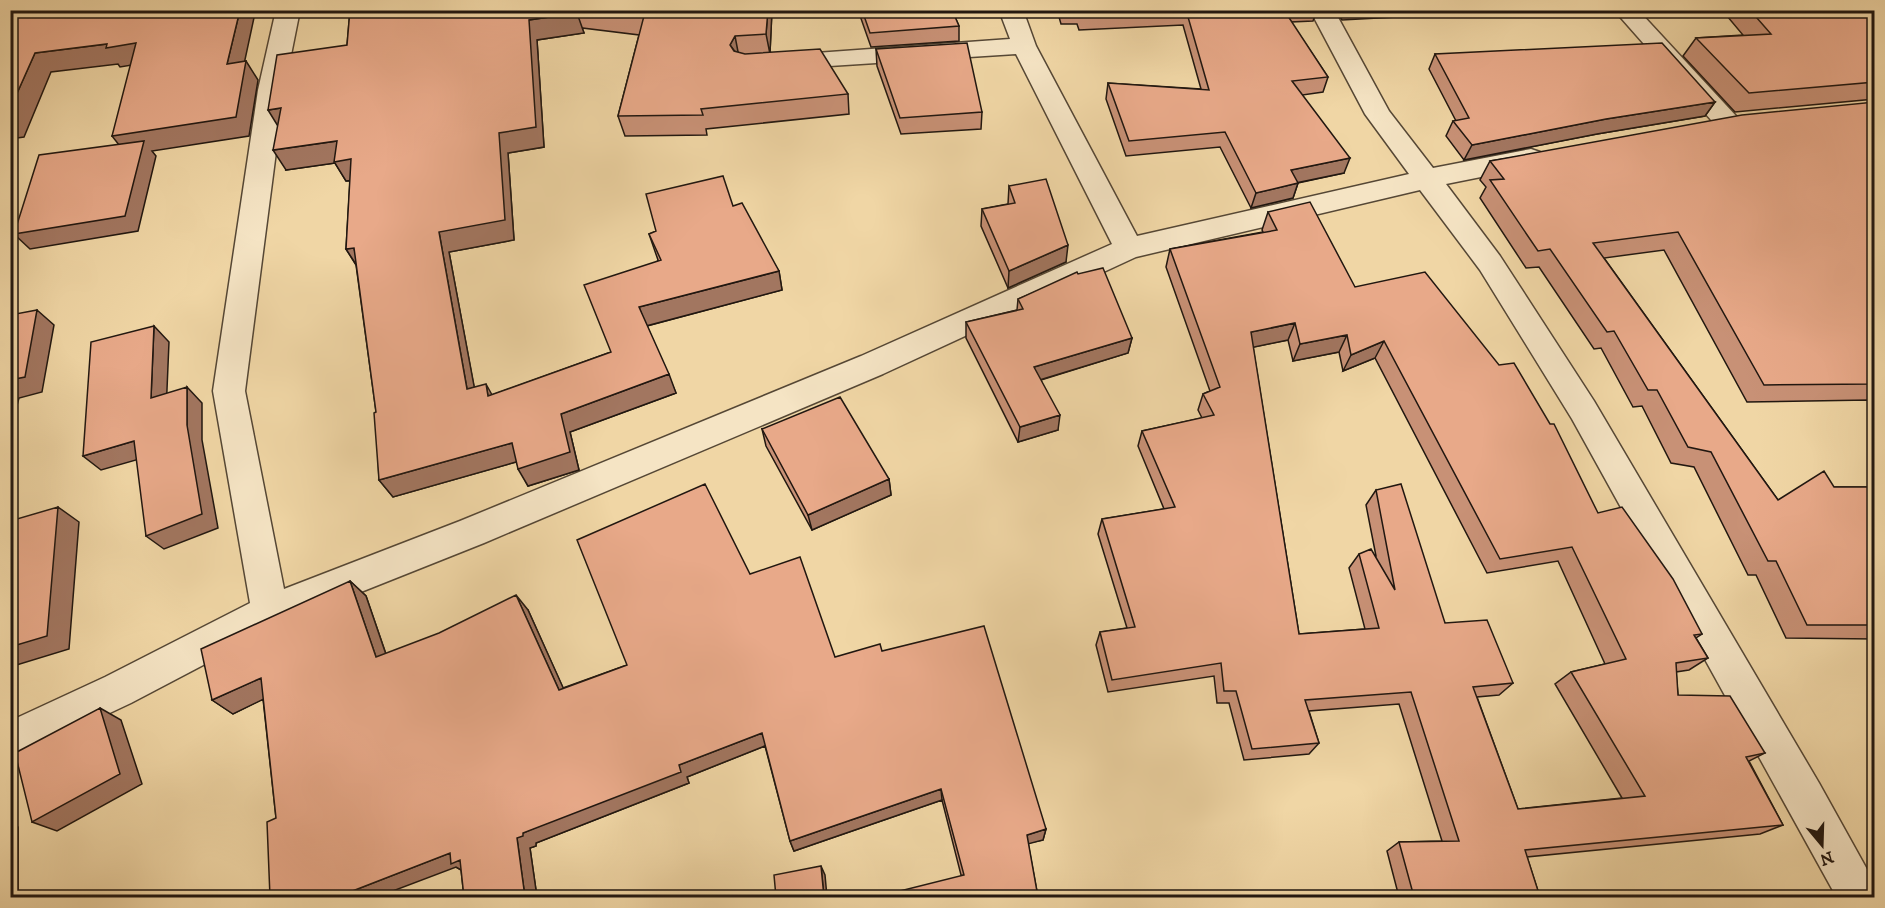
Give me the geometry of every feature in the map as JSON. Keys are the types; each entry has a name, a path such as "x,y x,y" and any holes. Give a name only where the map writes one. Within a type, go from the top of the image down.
{"street":[{"path":"270,611 229,391 271,90 288,10"},
{"path":"1011,10 1024,46 1129,248"},
{"path":"1322,10 1378,114 1490,263 1583,410 1860,897"},
{"path":"1625,10 1739,122 1695,129"},
{"path":"759,63 1024,46"},
{"path":"10,741 118,690 270,611 472,532 850,375 1129,248 1426,179 1563,152"}],"building":[{"path":"10,10 240,10 227,64 246,61 236,117 112,136 136,43 106,48 107,44 35,53 10,109"},
{"path":"350,10 575,10 577,13 529,20 536,127 499,133 505,220 439,232 467,389 486,384 488,396 611,352 584,285 661,260 649,234 656,231 646,194 723,176 733,206 742,203 779,271 639,307 669,374 561,414 570,452 518,469 512,443 379,480 374,413 376,412 354,248 346,249 351,159 334,162 337,141 273,150 281,108 268,110 277,55 347,45"},
{"path":"599,10 768,10 766,34 735,36 730,45 734,51 745,54 820,49 848,94 701,109 703,115 618,116 644,16"},
{"path":"862,10 952,10 959,26 870,33"},
{"path":"1079,10 1168,10 1081,15"},
{"path":"1186,10 1284,10 1328,77 1292,81 1350,158 1291,170 1298,183 1256,193 1225,132 1129,141 1108,83 1209,90"},
{"path":"1750,10 1875,10 1875,82 1749,93 1696,38 1771,34"},
{"path":"967,43 982,112 900,118 876,49"},
{"path":"1662,43 1715,102 1606,119 1472,145 1453,121 1469,118 1435,54"},
{"path":"1875,102 1875,384 1764,385 1678,232 1593,243 1778,500 1824,471 1834,487 1875,487 1875,625 1807,625 1776,561 1768,561 1711,452 1688,447 1657,390 1648,390 1614,331 1607,332 1550,249 1538,251 1490,180 1504,179 1490,161 1742,115"},
{"path":"144,141 125,216 14,234 39,155"},
{"path":"1046,179 1068,245 1009,271 982,209 1015,203 1009,186"},
{"path":"1310,202 1355,287 1425,272 1499,365 1514,363 1550,424 1554,424 1598,513 1622,507 1673,579 1702,634 1694,635 1708,658 1676,663 1678,695 1730,696 1765,753 1746,757 1783,825 1525,850 1540,897 1414,897 1399,842 1459,841 1411,692 1305,700 1319,743 1252,749 1236,691 1224,691 1221,663 1112,680 1100,632 1135,627 1102,519 1175,507 1142,431 1214,415 1203,394 1220,387 1170,249 1277,230 1268,212","holes":["1295,323 1300,344 1347,335 1351,355 1384,341 1500,559 1572,547 1626,659 1571,672 1645,796 1518,809 1473,687 1513,683 1487,620 1445,623 1401,484 1376,490 1395,590 1371,549 1359,554 1379,628 1299,634 1251,332"]},
{"path":"1103,268 1132,338 1034,367 1060,415 1020,427 966,322 1023,309 1018,299 1077,272 1078,274"},
{"path":"37,310 25,377 10,380 10,315"},
{"path":"154,326 151,398 187,387 187,425 202,514 146,536 134,441 83,456 91,342"},
{"path":"840,397 889,479 808,515 762,429"},
{"path":"705,484 750,574 800,557 835,657 880,644 882,651 984,626 1046,829 1027,835 1038,897 876,897 964,875 941,789 790,841 762,733 679,765 681,772 523,833 523,836 517,838 525,897 464,897 460,860 451,864 450,853 337,897 270,897 267,822 276,818 261,678 212,700 201,649 350,581 376,657 439,633 516,595 559,690 627,665 577,540"},
{"path":"58,507 47,636 10,647 10,521"},
{"path":"100,708 120,774 32,822 15,753"},
{"path":"821,866 824,897 776,897 774,875"}]}
